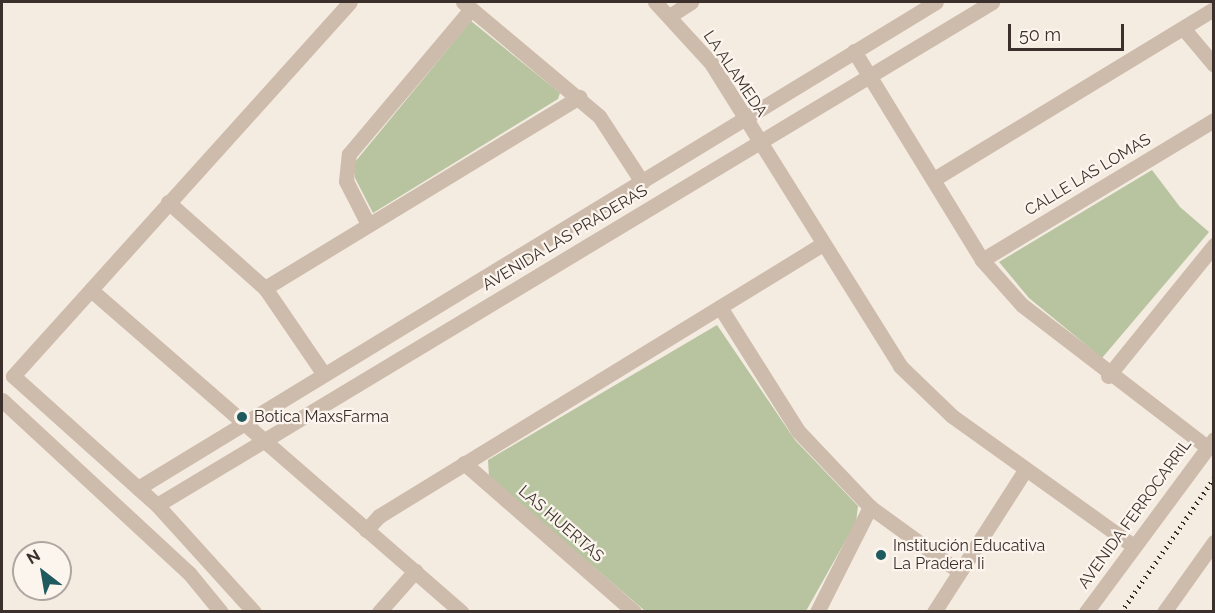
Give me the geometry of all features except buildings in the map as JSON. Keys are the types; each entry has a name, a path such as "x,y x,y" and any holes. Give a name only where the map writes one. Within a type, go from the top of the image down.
{"street":[{"path":"255,612 157,505 13,376 350,2"},
{"name":"LA ALAMEDA","path":"656,2 671,15 711,63 821,245 900,366 952,416 1131,544"},
{"path":"671,15 691,2"},
{"name":"AVENIDA LAS PRADERAS","path":"138,488 936,2"},
{"name":"AVENIDA LAS PRADERAS","path":"157,505 992,2"},
{"path":"368,224 346,181 349,154 467,5 599,116 642,182"},
{"path":"934,179 1214,9"},
{"path":"1183,28 1214,65"},
{"path":"854,51 982,260 1022,305 1108,376 1210,443"},
{"path":"265,288 579,97"},
{"name":"CALLE LAS LOMAS","path":"982,260 1214,120"},
{"path":"168,202 265,288 323,374"},
{"path":"366,530 379,516 821,245"},
{"path":"1108,376 1214,245"},
{"path":"91,290 263,442 462,612"},
{"path":"720,307 798,431 870,507 957,570"},
{"path":"2,400 189,573 221,612"},
{"name":"AVENIDA FERROCARRIL","path":"1086,612 1131,544 1210,443"},
{"name":"LAS HUERTAS","path":"464,464 634,612"},
{"path":"934,612 957,570 1025,470"},
{"path":"817,612 870,507"},
{"path":"1164,612 1214,542"},
{"path":"379,612 415,571"}],"green space":[{"path":"471,21 560,93 558,99 373,213 355,178 355,162"},
{"path":"1152,170 1180,207 1209,232 1102,358 1029,298 999,262"},
{"path":"717,325 795,440 858,506 856,522 806,611 645,611 489,477 488,460"}],"railway":[{"path":"1121,612 1214,478"}],"place":[{"name":"Botica MaxsFarma","path":"242,417"},
{"name":"Institución Educativa La Pradera Ii","path":"881,555"}]}
